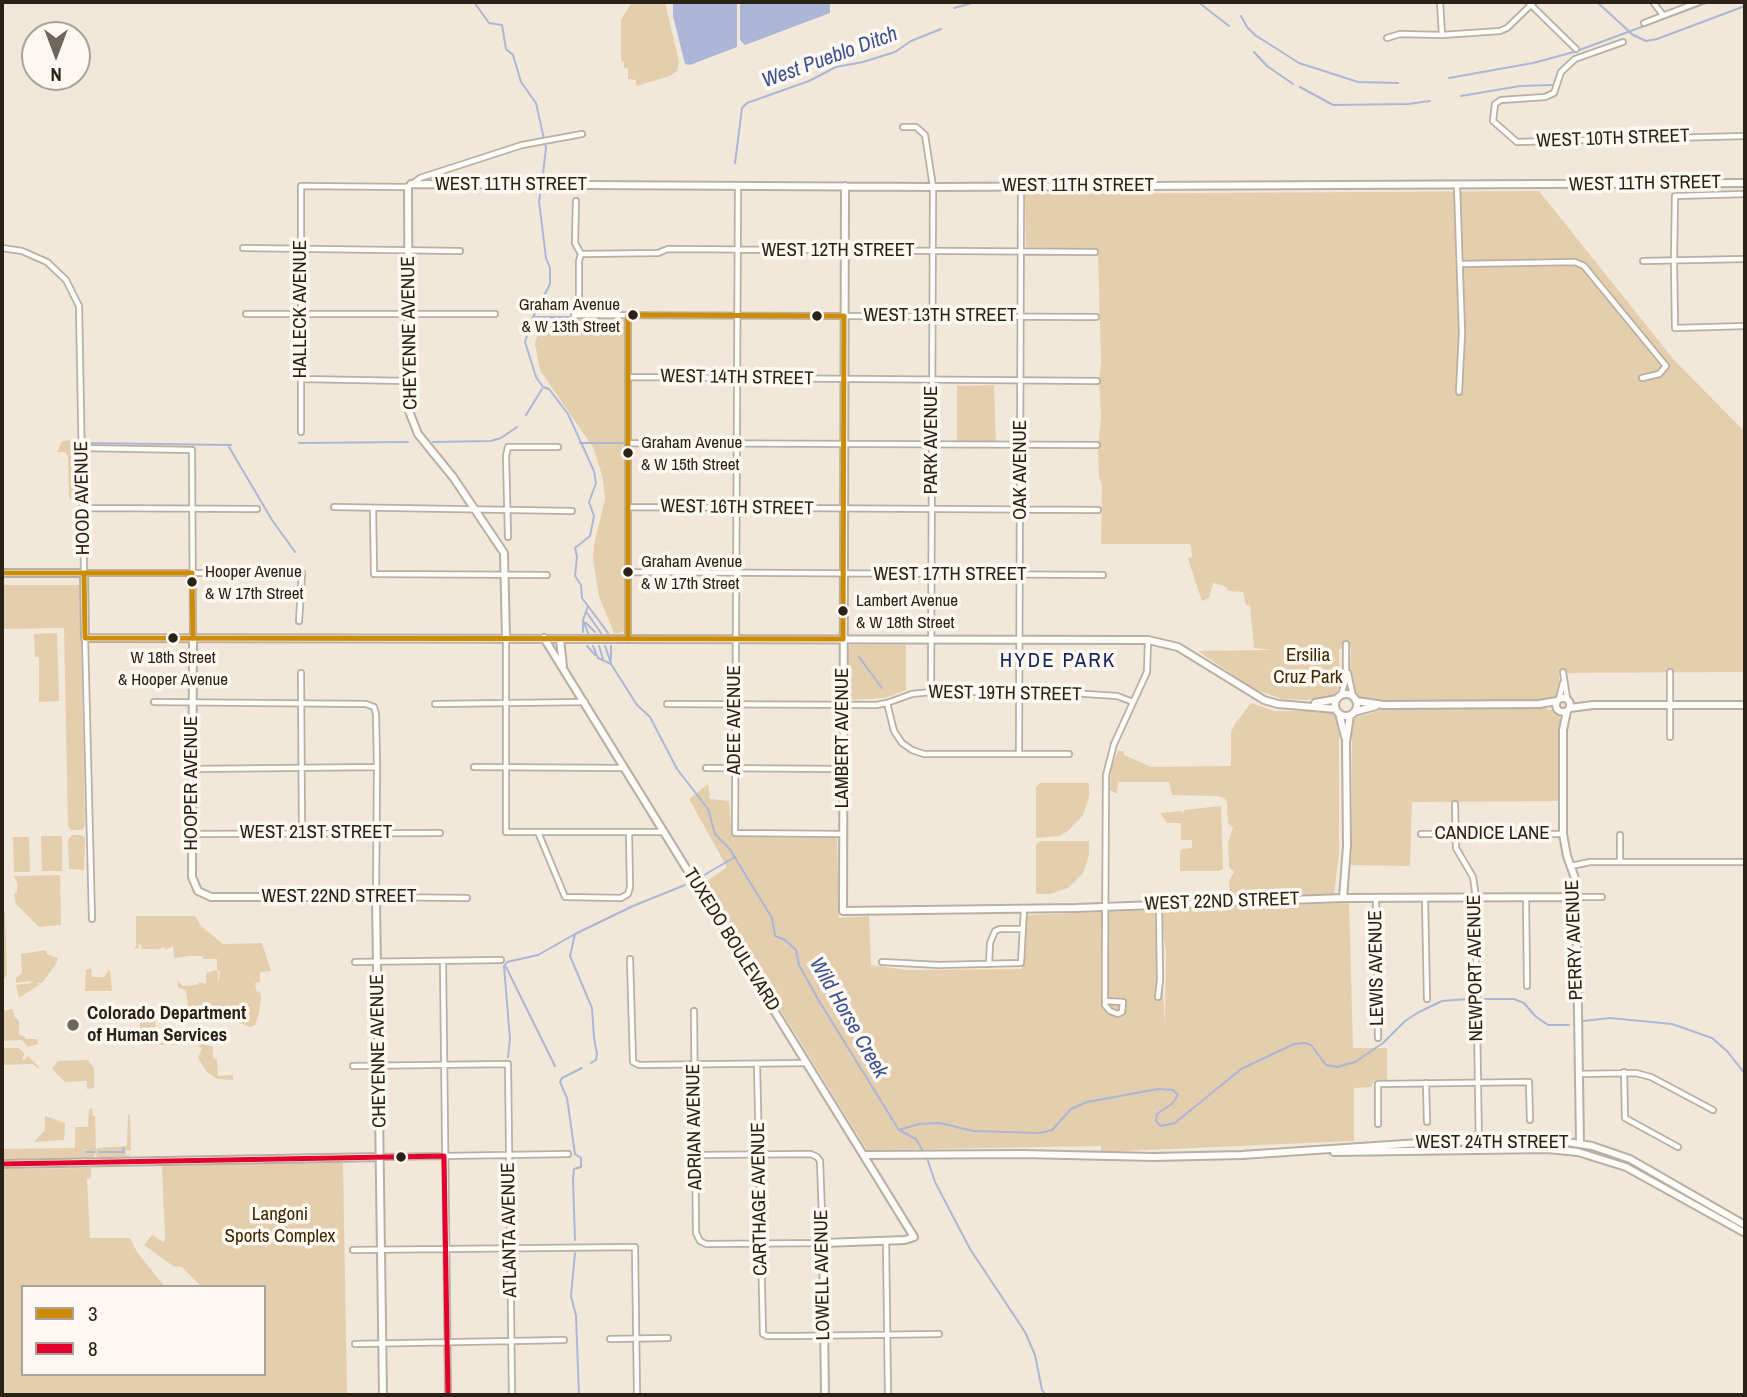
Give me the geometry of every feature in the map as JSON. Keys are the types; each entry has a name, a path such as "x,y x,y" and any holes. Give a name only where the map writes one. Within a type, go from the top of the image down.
{"street":[{"path":"1440,2 1442,35"},
{"path":"1653,2 1663,15"},
{"path":"1644,23 1699,2"},
{"path":"1387,38 1400,34 1442,35 1500,31 1531,3 1576,49"},
{"name":"WEST 10TH STREET","path":"1623,42 1575,59 1561,72 1554,93 1545,97 1502,100 1495,104 1493,121 1517,142 1745,136"},
{"name":"PARK AVENUE","path":"903,127 916,127 925,135 933,187 931,692"},
{"name":"WEST 11TH STREET","path":"410,186 420,178 522,145 582,134"},
{"name":"WEST 11TH STREET","path":"301,186 1457,186 1745,183"},
{"path":"1692,184 1692,195"},
{"name":"HALLECK AVENUE","path":"301,186 301,432"},
{"name":"CHEYENNE AVENUE","path":"410,186 409,411 418,434 453,477 505,554 505,576"},
{"name":"ADEE AVENUE","path":"738,186 735,834 842,834"},
{"name":"LAMBERT AVENUE","path":"843,911 845,186"},
{"name":"OAK AVENUE","path":"1019,754 1021,186"},
{"path":"1457,186 1462,333 1459,392"},
{"path":"1745,194 1675,196 1674,261 1675,328 1745,326"},
{"path":"576,201 575,243 582,254"},
{"name":"HOOD AVENUE","path":"2,248 22,251 47,262 62,275 75,294 80,314 92,919"},
{"path":"243,248 460,251"},
{"name":"WEST 12TH STREET","path":"582,254 658,253 668,249 1095,251"},
{"name":"WEST 13TH STREET","path":"582,254 579,261 577,315 1096,317"},
{"path":"1643,261 1745,259"},
{"path":"1460,264 1574,262 1588,269 1666,366 1659,374 1642,377"},
{"path":"246,314 495,314"},
{"path":"628,315 628,639"},
{"name":"WEST 14TH STREET","path":"629,377 1097,381"},
{"path":"301,379 408,381"},
{"path":"628,443 1097,445"},
{"path":"508,537 508,447 558,447"},
{"name":"HOOPER AVENUE","path":"82,449 192,450 192,877 198,891 211,897"},
{"path":"334,507 572,511"},
{"name":"WEST 16TH STREET","path":"628,507 1098,510"},
{"path":"83,508 257,509"},
{"path":"373,508 373,574 547,575"},
{"name":"WEST 17TH STREET","path":"628,572 1103,575"},
{"path":"2,573 302,573 299,621"},
{"path":"505,576 506,832 664,832"},
{"path":"85,638 1149,640 1178,647 1264,700 1278,704 1299,704 1337,710 1344,715 1384,705"},
{"name":"TUXEDO BOULEVARD","path":"544,638 915,1240 886,1241"},
{"path":"560,639 565,671"},
{"path":"1105,1001 1123,1002 1122,1012 1110,1011 1105,1001 1106,775 1114,744 1147,672 1149,640"},
{"path":"1346,644 1346,665 1337,710 1346,742"},
{"path":"1343,898 1346,742 1354,699 1346,665"},
{"path":"1670,672 1670,737"},
{"path":"301,673 302,833"},
{"name":"PERRY AVENUE","path":"1563,673 1563,834 1576,881 1580,1153"},
{"name":"WEST 19TH STREET","path":"667,704 887,703 912,694 931,692 1117,696 1133,702"},
{"path":"1299,704 1339,697 1384,705 1745,705"},
{"path":"153,702 301,703"},
{"path":"435,704 584,702"},
{"name":"CHEYENNE AVENUE","path":"301,703 366,704 374,707 376,714 383,1395"},
{"path":"887,703 894,731 902,743 924,754 1069,754"},
{"path":"192,769 377,767"},
{"path":"474,767 624,768"},
{"path":"706,768 842,769"},
{"name":"NEWPORT AVENUE","path":"1455,804 1458,854 1473,877 1476,897 1479,1150"},
{"path":"538,832 565,897 621,898 628,894 630,887 629,832"},
{"name":"WEST 21ST STREET","path":"192,834 440,833"},
{"name":"CANDICE LANE","path":"1421,834 1563,834"},
{"path":"1620,835 1620,862"},
{"path":"1572,866 1590,862 1745,862"},
{"name":"WEST 22ND STREET","path":"211,897 467,898"},
{"name":"WEST 22ND STREET","path":"843,911 1106,907 1376,897 1602,897"},
{"name":"LEWIS AVENUE","path":"1376,897 1378,1038"},
{"path":"1425,897 1427,999"},
{"path":"1526,897 1527,986"},
{"path":"1158,905 1158,997"},
{"path":"882,962 895,965 1021,964 1024,908"},
{"path":"989,964 990,943 995,931 1023,929"},
{"path":"630,959 633,1062 639,1065 808,1063"},
{"path":"355,962 501,960"},
{"path":"443,961 442,1065 448,1395"},
{"name":"ADRIAN AVENUE","path":"694,1011 696,1233 699,1241 706,1244 761,1244"},
{"name":"ATLANTA AVENUE","path":"442,1065 508,1064 512,1395"},
{"path":"353,1066 442,1065"},
{"name":"CARTHAGE AVENUE","path":"757,1065 763,1334 824,1335"},
{"path":"1578,1074 1624,1073 1651,1077 1713,1110"},
{"path":"1624,1073 1625,1118 1678,1147"},
{"path":"1378,1124 1378,1084 1529,1082 1530,1120"},
{"path":"1426,1083 1427,1122"},
{"name":"WEST 24TH STREET","path":"865,1155 1154,1157 1434,1142 1547,1140 1580,1143 1604,1149 1640,1164 1745,1225"},
{"name":"WEST 24TH STREET","path":"1304,1151 1361,1153 1546,1149 1580,1153 1626,1167 1745,1233"},
{"path":"2,1164 568,1154"},
{"path":"696,1155 759,1154"},
{"name":"LOWELL AVENUE","path":"759,1154 811,1154 820,1161 825,1395"},
{"path":"761,1244 886,1241 888,1395"},
{"path":"353,1250 635,1247 637,1395"},
{"path":"824,1335 939,1334"},
{"path":"610,1339 668,1338"},
{"path":"355,1344 564,1340"}],"green space":[{"path":"632,2 665,2 679,62 677,71 670,76 636,86 636,80 628,79 628,68 624,68 624,62 621,61 621,20"},
{"name":"Ersilia Cruz Park","path":"1539,191 1674,360 1745,432 1745,672 1559,673 1558,698 1545,701 1546,709 1557,711 1560,719 1560,801 1412,802 1410,866 1350,865 1352,724 1355,718 1381,710 1381,701 1358,700 1355,695 1350,675 1351,648 1339,649 1340,686 1334,695 1307,700 1282,699 1254,689 1198,651 1271,650 1254,648 1250,605 1246,605 1243,592 1229,591 1224,586 1213,583 1209,598 1202,601 1188,558 1192,557 1189,544 1101,544 1098,252 1094,249 1026,248 1025,194"},
{"path":"543,318 623,319 625,322 624,631 620,633 614,633 599,596 593,559 605,499 603,479 594,449 540,370 535,343"},
{"path":"994,385 996,441 957,441 957,386"},
{"path":"78,440 75,455 77,501 73,501 69,498 68,456 65,452 57,452 62,441"},
{"path":"2,585 80,585 85,825 82,830 71,830 68,826 64,628 2,629"},
{"path":"57,633 59,701 39,702 39,657 35,657 34,634"},
{"path":"906,645 906,690 885,698 850,700 848,647"},
{"path":"1251,703 1275,711 1323,711 1331,712 1335,716 1339,735 1339,853 1334,896 1230,900 1229,881 1234,872 1229,867 1228,843 1233,828 1228,823 1227,802 1224,798 1172,795 1169,782 1118,782 1117,794 1110,790 1111,768 1118,751 1123,751 1124,755 1151,767 1231,766 1231,733"},
{"path":"1040,783 1089,783 1089,797 1083,815 1068,831 1059,836 1036,838 1036,787"},
{"path":"708,784 710,799 729,801 732,836 837,837 839,918 869,916 871,965 906,970 1022,969 1026,915 1159,910 1165,1026 1166,952 1160,909 1349,903 1353,1048 1387,1048 1387,1080 1375,1080 1371,1087 1354,1088 1354,1141 1101,1152 1101,1146 867,1150 703,884 727,867 689,799"},
{"path":"1221,806 1223,869 1180,871 1180,852 1182,849 1192,848 1192,840 1181,840 1181,823 1167,823 1160,813 1183,813 1184,810"},
{"path":"72,835 85,838 84,870 69,869 68,840"},
{"path":"41,836 62,836 62,871 42,871"},
{"path":"13,837 29,837 30,872 14,872"},
{"path":"1040,841 1089,841 1089,855 1083,873 1068,888 1050,894 1036,894 1036,845"},
{"path":"60,875 61,925 39,927 16,904 14,894 17,892 17,883 14,876"},
{"path":"2,907 5,912 7,974 2,983"},
{"path":"136,916 195,916 201,926 223,944 262,943 271,971 260,972 260,982 255,983 261,998 255,1025 250,1027 227,1018 212,1021 188,1007 186,990 178,988 177,980 183,986 197,985 200,982 206,984 206,973 216,970 218,985 220,972 217,970 217,959 203,959 203,956 174,958 173,946 166,950 164,947 141,949 142,946 138,943 139,948 134,949"},
{"path":"46,950 47,954 58,958 56,964 42,983 37,983 39,985 19,998 16,985 32,983 16,983 16,978 22,973 21,954"},
{"path":"91,968 92,977 104,977 110,969 112,991 85,991 86,970"},
{"path":"13,1009 14,1016 19,1021 19,1035 26,1039 37,1039 38,1044 28,1047 22,1040 2,1041 2,1011"},
{"path":"154,1009 156,1029 140,1029 139,1010"},
{"path":"143,1034 184,1034 196,1037 193,1044 143,1045"},
{"path":"200,1043 213,1047 218,1076 233,1075 233,1080 217,1079 207,1072 198,1058 202,1048 198,1046"},
{"path":"2,1048 19,1048 25,1054 22,1058 24,1060 28,1056 40,1068 33,1064 2,1065"},
{"path":"88,1060 94,1068 94,1088 87,1089 87,1081 65,1082 52,1069 58,1061"},
{"path":"92,1108 95,1116 96,1151 97,1148 127,1146 130,1115 131,1150 124,1151 128,1156 131,1152 129,1157 97,1159 96,1154 95,1159 2,1160 2,1149 75,1148 75,1127 88,1127 89,1109"},
{"path":"45,1116 65,1123 64,1140 34,1142 45,1130"},
{"name":"Langoni Sports Complex","path":"343,1162 347,1395 2,1395 2,1169 91,1168 91,1178 87,1179 90,1238 130,1238 137,1252 163,1285 21,1285 21,1376 266,1376 266,1285 200,1285 182,1267 173,1266 144,1245 152,1235 163,1242 165,1240 162,1166"}],"water":[{"path":"673,2 737,2 737,47 690,65 685,64 673,16"},
{"path":"740,2 830,2 830,13 745,45 740,40"}],"waterway":[{"name":"Wild Horse Creek","path":"474,2 489,23 502,25 506,49 513,55 521,82 536,103 546,148 542,182"},
{"name":"West Pueblo Ditch","path":"954,8 976,2"},
{"name":"West Pueblo Ditch","path":"1198,2 1229,26"},
{"path":"1597,2 1633,35 1646,41 1745,6"},
{"path":"1449,78 1533,63 1574,52 1709,2"},
{"path":"1241,16 1255,35 1299,63 1358,82 1398,83"},
{"name":"West Pueblo Ditch","path":"735,163 742,108 747,103 809,81 836,67 895,52 911,41 941,29"},
{"name":"West Pueblo Ditch","path":"1254,52 1267,66 1293,84"},
{"name":"West Pueblo Ditch","path":"1461,96 1520,86 1552,85"},
{"name":"West Pueblo Ditch","path":"1300,87 1333,105 1430,101"},
{"name":"Wild Horse Creek","path":"541,188 539,201 546,258 550,268 550,284 533,317 525,342 536,377 568,414 594,471 596,483 589,502 594,516 590,536 575,548 575,576 581,585 582,598 588,606 583,620 588,633"},
{"name":"West Pueblo Ditch","path":"541,190 575,190"},
{"path":"533,317 574,317"},
{"path":"526,415 542,389"},
{"path":"433,442 491,441 517,427"},
{"path":"299,443 408,442"},
{"path":"86,443 231,445"},
{"path":"580,443 627,443"},
{"path":"229,447 272,520 295,552"},
{"name":"Wild Horse Creek","path":"588,606 608,633"},
{"name":"Wild Horse Creek","path":"587,613 601,633"},
{"name":"Wild Horse Creek","path":"583,621 583,632"},
{"name":"Wild Horse Creek","path":"586,623 595,632"},
{"name":"Wild Horse Creek","path":"587,646 595,655"},
{"name":"Wild Horse Creek","path":"593,646 598,658 611,664 637,705 650,717 677,769 708,809 715,834 729,848 772,918 775,936 785,940 796,950 799,965 819,1001 899,1130 916,1139 924,1153"},
{"name":"Wild Horse Creek","path":"599,646 603,659"},
{"name":"Wild Horse Creek","path":"605,646 611,663"},
{"name":"Wild Horse Creek","path":"611,646 611,659"},
{"path":"859,657 882,688"},
{"path":"699,878 735,857"},
{"path":"508,1057 510,1039 504,966 507,962 538,955 633,906 685,885"},
{"path":"575,934 570,956 592,1008 597,1054 596,1060 591,1063"},
{"path":"506,967 555,1066"},
{"path":"899,1130 919,1124 940,1123 973,1131 1040,1133 1052,1130 1071,1109 1087,1102 1158,1089 1173,1090 1178,1095 1173,1103 1157,1114 1156,1121 1161,1126 1175,1123 1241,1069 1294,1044 1311,1045 1326,1065 1337,1067 1355,1062 1383,1043 1405,1021 1442,1001 1514,999 1524,1003 1535,1016 1548,1025 1569,1025"},
{"path":"1583,1021 1610,1018 1672,1024 1712,1038 1727,1051 1745,1074"},
{"path":"575,1240 573,1179 574,1169 581,1167 581,1158 575,1154 567,1098 560,1082 562,1078 582,1068"},
{"path":"99,1152 124,1152 123,1148"},
{"path":"86,1152 94,1152"},
{"name":"Wild Horse Creek","path":"927,1158 935,1182 970,1249 1025,1332 1035,1355 1042,1390 1046,1395"},
{"path":"575,1253 571,1296 576,1316 579,1395"}],"transit line":[{"name":"3","path":"628,315 844,316"},
{"name":"3","path":"628,315 628,639"},
{"name":"3","path":"843,639 844,316"},
{"name":"3","path":"2,573 192,573 193,638"},
{"name":"3","path":"84,573 85,638"},
{"name":"3","path":"85,638 843,639"},
{"name":"8","path":"2,1164 444,1156 448,1395"}],"place":[{"name":"Graham Avenue & W 13th Street","path":"633,315"},
{"name":"Graham Avenue & W 15th Street","path":"628,453"},
{"name":"Graham Avenue & W 17th Street","path":"628,572"},
{"name":"Hooper Avenue & W 17th Street","path":"192,582"},
{"name":"Lambert Avenue & W 18th Street","path":"843,611"},
{"name":"W 18th Street & Hooper Avenue","path":"173,638"},
{"name":"Colorado Department of Human Services","path":"73,1025"}],"district":[{"name":"HYDE PARK","path":"1058,661"}]}
